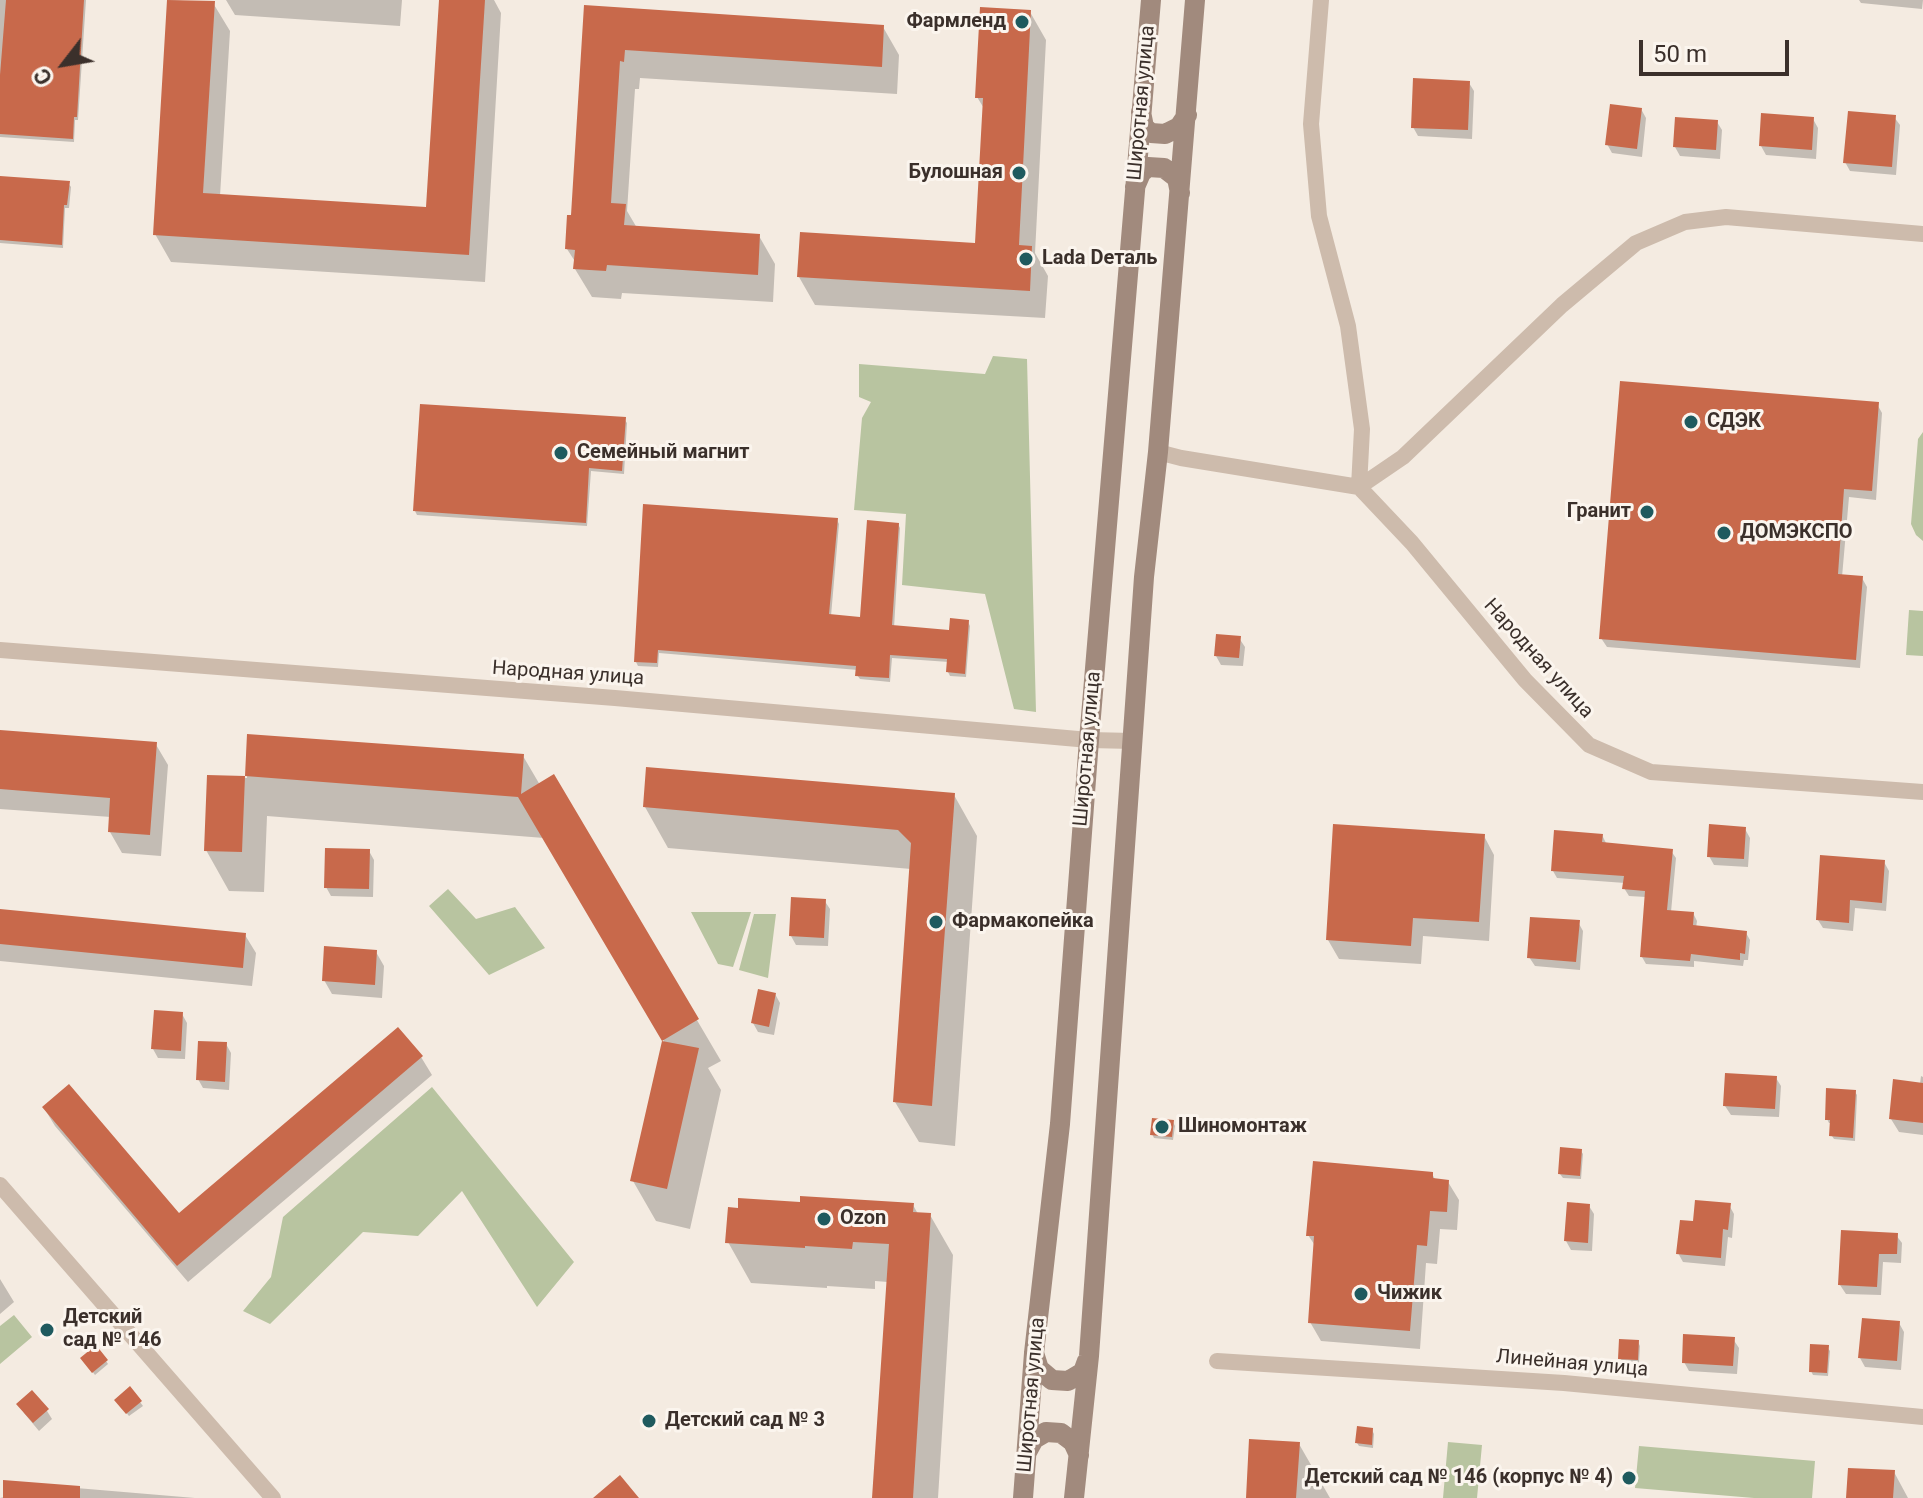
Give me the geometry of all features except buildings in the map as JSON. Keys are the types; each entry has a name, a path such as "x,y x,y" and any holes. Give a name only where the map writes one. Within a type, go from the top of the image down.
{"main road":[{"name":"Широтная улица","path":"1023,1498 1034,1353 1060,1124 1151,0"},
{"path":"1074,1498 1089,1356 1144,577 1158,452 1195,0"},
{"path":"1141,112 1144,127 1151,133 1165,134 1179,127 1187,115"},
{"path":"1135,189 1141,173 1148,167 1156,167 1164,168 1177,178 1180,193"},
{"path":"1034,1353 1039,1369 1052,1380 1068,1381 1083,1372 1089,1356"},
{"path":"1027,1452 1034,1439 1046,1432 1061,1433 1073,1442 1079,1455"}],"street":[{"path":"1321,0 1311,124 1319,216 1348,326 1362,429 1359,487"},
{"path":"1158,452 1359,487 1403,457 1562,305 1636,243 1685,222 1726,217 1923,234"},
{"name":"Народная улица","path":"1359,487 1412,543 1525,680 1589,745 1651,772 1923,792"},
{"name":"Народная улица","path":"0,650 624,699 1089,740 1133,741"},
{"path":"0,1185 273,1498"},
{"name":"Линейная улица","path":"1217,1361 1549,1382 1923,1417"}],"green space":[{"path":"993,356 1027,359 1036,712 1014,709 985,594 902,585 906,514 854,510 862,418 871,402 859,397 859,364 985,374"},
{"path":"1923,432 1923,541 1911,524 1918,439"},
{"path":"1909,610 1923,611 1923,656 1906,655"},
{"path":"448,889 476,919 515,907 545,948 489,975 429,906"},
{"path":"691,912 751,912 733,967 718,964"},
{"path":"754,914 776,914 768,978 739,970"},
{"path":"432,1087 574,1262 537,1307 462,1191 418,1236 363,1232 270,1324 243,1311 271,1277 283,1217"},
{"path":"14,1315 32,1337 0,1364 0,1326"},
{"path":"1448,1442 1482,1445 1477,1498 1443,1498"},
{"path":"1639,1446 1815,1461 1812,1498 1754,1498 1635,1488"}],"place":[{"name":"Фармленд","path":"1022,22"},
{"name":"Булошная","path":"1019,173"},
{"name":"Lada Dеталь","path":"1026,259"},
{"name":"СДЭК","path":"1691,422"},
{"name":"Семейный магнит","path":"561,453"},
{"name":"Гранит","path":"1647,512"},
{"name":"ДОМЭКСПО","path":"1724,533"},
{"name":"Фармакопейка","path":"936,922"},
{"name":"Шиномонтаж","path":"1162,1127"},
{"name":"Ozon","path":"824,1219"},
{"name":"Чижик","path":"1361,1294"},
{"name":"Детский сад № 146","path":"47,1330"},
{"name":"Детский сад № 3","path":"649,1421"},
{"name":"Детский сад № 146 (корпус № 4)","path":"1629,1478"}]}
